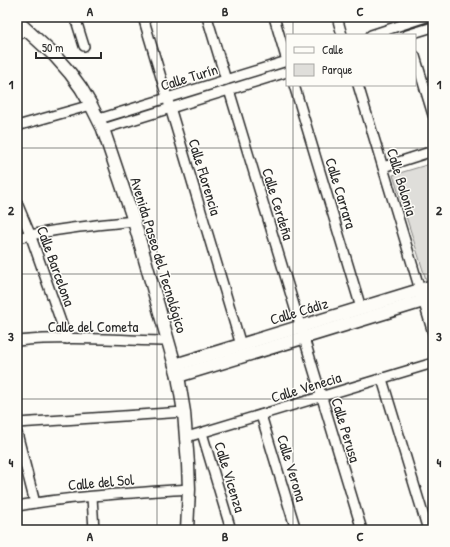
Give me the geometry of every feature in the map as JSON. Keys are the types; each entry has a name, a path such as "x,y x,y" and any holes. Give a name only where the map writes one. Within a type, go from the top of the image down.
{"main road":[{"name":"Avenida Paseo del Tecnológico","path":"17,21 22,32 55,56 70,73 91,105 101,124 134,221 176,370 184,412 187,437 189,489 187,530"},
{"name":"Calle Cádiz","path":"176,370 425,296 433,286"},
{"name":"Calle Cádiz","path":"176,370 241,345 302,332 362,308 425,296"}],"street":[{"path":"75,17 84,46"},
{"name":"Calle Florencia","path":"143,17 241,345"},
{"path":"207,17 226,80"},
{"path":"274,17 286,58"},
{"path":"337,17 342,34"},
{"path":"373,34 404,20 426,17"},
{"path":"404,20 408,34"},
{"path":"411,34 433,27"},
{"path":"416,59 433,115"},
{"name":"Calle Turín","path":"101,124 167,98 286,61"},
{"name":"Calle Turín","path":"101,124 170,108 286,72"},
{"name":"Calle Carrara","path":"294,86 362,308"},
{"name":"Calle Bolonia","path":"358,86 382,167 425,296 433,333"},
{"name":"Calle Cerdeña","path":"229,90 302,332"},
{"path":"17,126 91,105"},
{"path":"382,167 433,151"},
{"name":"Calle Barcelona","path":"17,203 30,234 67,339"},
{"path":"17,238 30,234 134,221"},
{"name":"Calle Perusa","path":"302,332 362,530"},
{"name":"Calle del Cometa","path":"17,342 67,339 168,341"},
{"name":"Calle Venecia","path":"187,437 433,364"},
{"path":"382,379 428,530"},
{"path":"17,423 184,412"},
{"name":"Calle Verona","path":"261,415 296,530"},
{"path":"17,433 34,503"},
{"name":"Calle Vicenza","path":"202,433 231,530"},
{"name":"Calle del Sol","path":"17,506 92,497 189,489"},
{"path":"92,497 94,530"}],"green space":[{"path":"433,163 433,281 427,283 393,175"}]}
